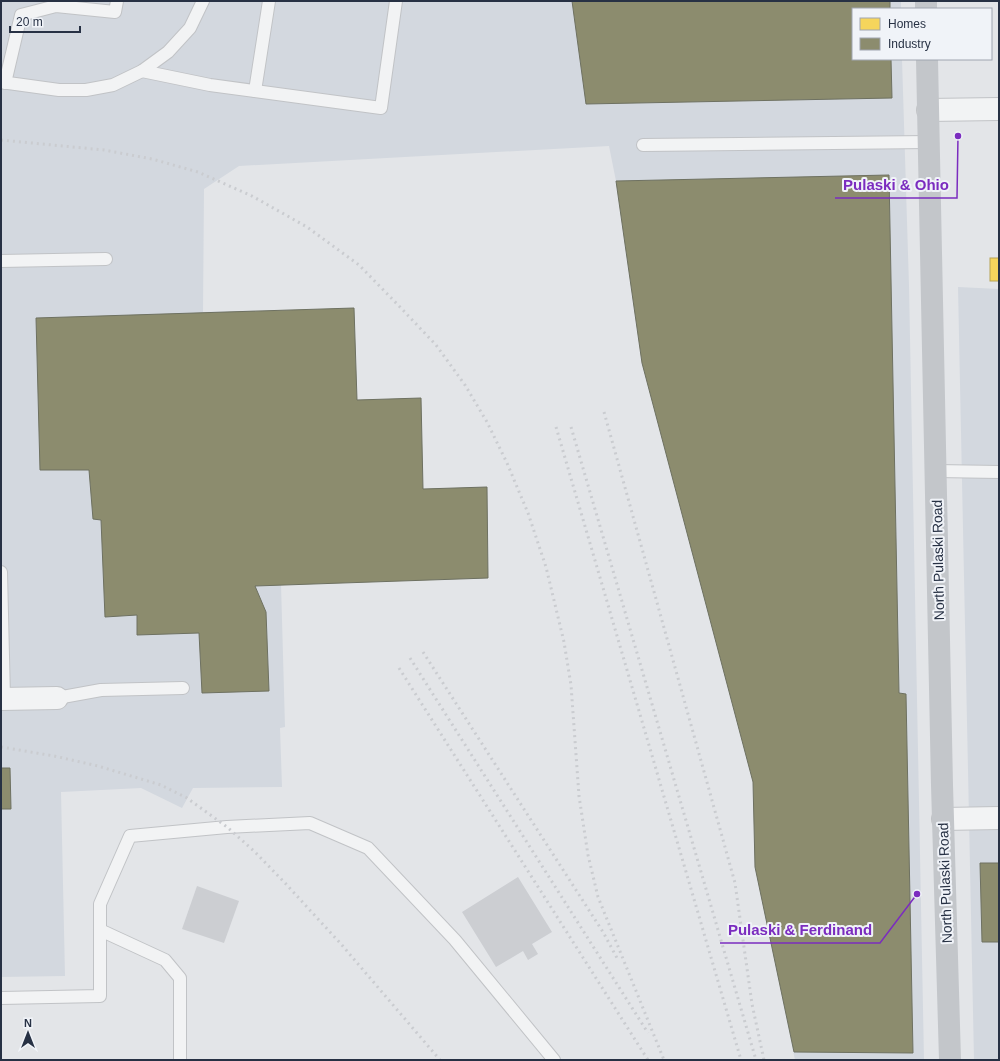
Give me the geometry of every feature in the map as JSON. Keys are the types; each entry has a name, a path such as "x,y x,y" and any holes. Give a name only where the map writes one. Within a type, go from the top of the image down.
{"main road":[{"name":"North Pulaski Road","path":"927,60 943,819 950,1060"}],"street":[{"path":"928,110 999,109"},
{"path":"3,699 57,698"},
{"path":"943,819 999,818"}],"lane":[{"path":"117,1 116,12 65,4 21,15 3,83 59,90 86,90 113,85 142,71 168,52 190,28 203,1"},
{"path":"255,91 269,1"},
{"path":"142,71 210,85 381,108 396,1"},
{"path":"643,145 929,142"},
{"path":"1,262 106,259"},
{"path":"936,471 999,472"},
{"path":"1,572 3,699"},
{"path":"57,698 101,690 183,688"},
{"path":"1,998 100,996 100,904 130,836 227,827 310,823 368,848 455,940 554,1060"},
{"path":"100,930 165,960 180,978 180,1060"}],"shaded area":[{"path":"1,1 901,1 901,8 852,8 852,60 902,60 909,286 924,1060 795,1060 755,867 753,782 642,363 616,181 609,146 239,166 204,189 203,312 354,308 357,400 421,398 423,489 487,487 488,578 281,584 285,727 280,728 282,787 193,788 182,808 141,788 61,792 65,976 1,977"},
{"path":"958,287 999,289 999,1060 974,1060"}],"building: Homes":[{"path":"990,258 999,258 999,281 990,281"}],"building: Industry":[{"path":"572,1 890,1 890,8 852,8 852,60 891,60 892,98 586,104"},
{"path":"889,175 899,693 906,694 913,1053 794,1052 755,867 753,782 642,363 616,181"},
{"path":"354,308 357,400 421,398 423,489 487,487 488,578 255,586 266,612 269,691 202,693 199,633 137,635 137,615 105,617 101,520 93,519 89,470 40,470 36,318"},
{"path":"1,768 10,768 11,809 1,809"},
{"path":"980,863 999,863 999,942 982,942"}],"building: Other":[{"path":"518,877 552,932 532,944 538,954 528,960 523,951 496,967 462,912"},
{"path":"197,886 239,901 224,943 182,929"}],"railway":[{"path":"1,140 104,150 152,159 198,172 252,196 307,227 359,265 436,345 465,385 487,422 507,463 528,513 546,567 564,642 571,685 579,796 588,855 598,897 664,1060"},
{"path":"604,412 735,883 752,1004 764,1060"},
{"path":"556,427 741,1060"},
{"path":"571,427 756,1060"},
{"path":"423,652 603,932 617,958"},
{"path":"410,658 648,1033"},
{"path":"399,668 648,1060"},
{"path":"1,747 54,756 98,766 161,785 187,798 227,827 255,852 285,883 341,944 440,1060"}],"place":[{"name":"Pulaski & Ohio","path":"958,136"},
{"name":"Pulaski & Ferdinand","path":"917,894"}]}
